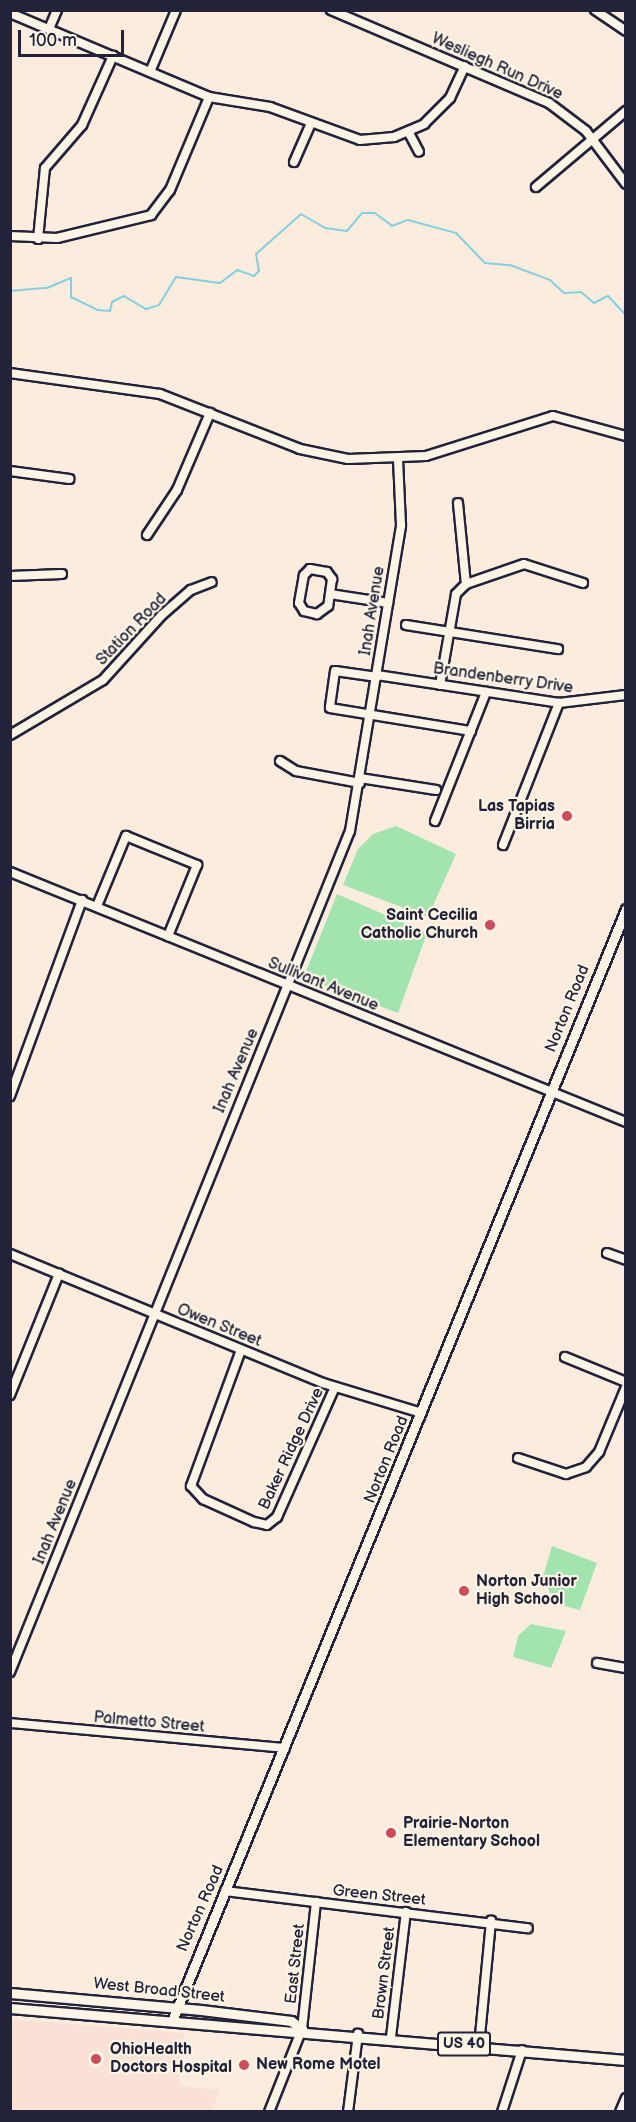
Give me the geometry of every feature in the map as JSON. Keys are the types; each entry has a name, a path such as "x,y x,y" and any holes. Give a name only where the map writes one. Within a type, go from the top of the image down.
{"main road":[{"name":"Norton Road","path":"172,2021 175,2007 285,1748 624,915"},
{"name":"West Broad Street","path":"10,1994 175,2007 291,2021 302,2029"},
{"name":"West Broad Street","path":"10,2008 291,2032 302,2029 626,2060"}],"street":[{"path":"50,29 57,10"},
{"path":"150,72 176,10"},
{"name":"Wesliegh Run Drive","path":"331,10 549,103 594,140 626,184"},
{"path":"595,10 626,31"},
{"path":"10,13 208,97 270,107 360,140 409,133 438,112 465,66"},
{"path":"38,239 45,168 82,125 113,56"},
{"path":"10,236 38,239 151,215 170,190 208,97"},
{"path":"536,187 626,111"},
{"path":"294,162 311,123"},
{"path":"409,133 419,152"},
{"path":"10,373 160,394 300,449 348,459 399,459 454,449 515,424 553,416 626,436"},
{"path":"147,535 177,490 210,413"},
{"name":"Inah Avenue","path":"10,1672 346,843 360,780 400,525 399,459"},
{"path":"10,471 69,478"},
{"path":"458,503 466,584"},
{"path":"440,685 456,594 466,584 524,564 583,583"},
{"path":"306,572 327,572 332,579 330,594 321,613 301,608 306,572"},
{"path":"10,576 62,574"},
{"name":"Station Road","path":"10,735 103,680 162,615 191,590 212,582"},
{"path":"330,594 388,603"},
{"path":"406,625 558,649"},
{"name":"Brandenberry Drive","path":"370,715 330,708 335,671 560,703 626,695"},
{"path":"435,821 486,692"},
{"path":"503,845 560,703"},
{"path":"370,715 471,731"},
{"path":"280,761 296,771 436,790"},
{"path":"98,906 126,836 197,865 168,936"},
{"name":"Sullivant Avenue","path":"10,872 626,1122"},
{"path":"10,1096 82,900"},
{"path":"607,1253 626,1260"},
{"name":"Owen Street","path":"10,1254 335,1387 422,1413"},
{"path":"10,1395 59,1274"},
{"name":"Baker Ridge Drive","path":"242,1350 191,1486 203,1499 254,1522 273,1522 335,1387"},
{"path":"565,1357 626,1382"},
{"path":"518,1458 566,1474 586,1467 599,1452 626,1387"},
{"path":"597,1663 626,1668"},
{"name":"Palmetto Street","path":"10,1723 285,1748"},
{"name":"Green Street","path":"225,1891 491,1921 528,1928"},
{"name":"East Street","path":"269,2112 302,2029 316,1902"},
{"name":"Brown Street","path":"391,2037 406,1912"},
{"path":"479,2046 491,1921"},
{"path":"348,2112 358,2034"},
{"path":"502,2112 522,2050"},
{"path":"620,2112 626,2098"}],"shaded area":[{"name":"OhioHealth Doctors Hospital","path":"10,2019 184,2033 179,2086 220,2090 211,2111 11,2111"}],"green space":[{"path":"396,826 456,854 428,917 343,885 358,849 373,834"},
{"path":"337,894 427,933 398,1013 310,980 305,974"},
{"path":"552,1546 597,1563 580,1610 565,1606 550,1593 543,1577"},
{"path":"531,1624 566,1631 551,1668 513,1657 518,1636"}],"waterway":[{"path":"10,291 47,288 71,278 71,297 98,310 110,311 112,302 124,296 146,309 159,305 176,277 220,283 237,270 254,276 259,271 256,254 301,214 325,228 347,231 362,213 375,213 392,226 408,220 456,233 485,263 510,265 550,280 564,293 581,292 594,303 608,296 626,315"}],"place":[{"name":"Las Tapias Birria","path":"567,816"},
{"name":"Saint Cecilia Catholic Church","path":"490,925"},
{"name":"Norton Junior High School","path":"464,1591"},
{"name":"Prairie-Norton Elementary School","path":"391,1833"},
{"name":"OhioHealth Doctors Hospital","path":"96,2059"},
{"name":"New Rome Motel","path":"244,2065"}]}
